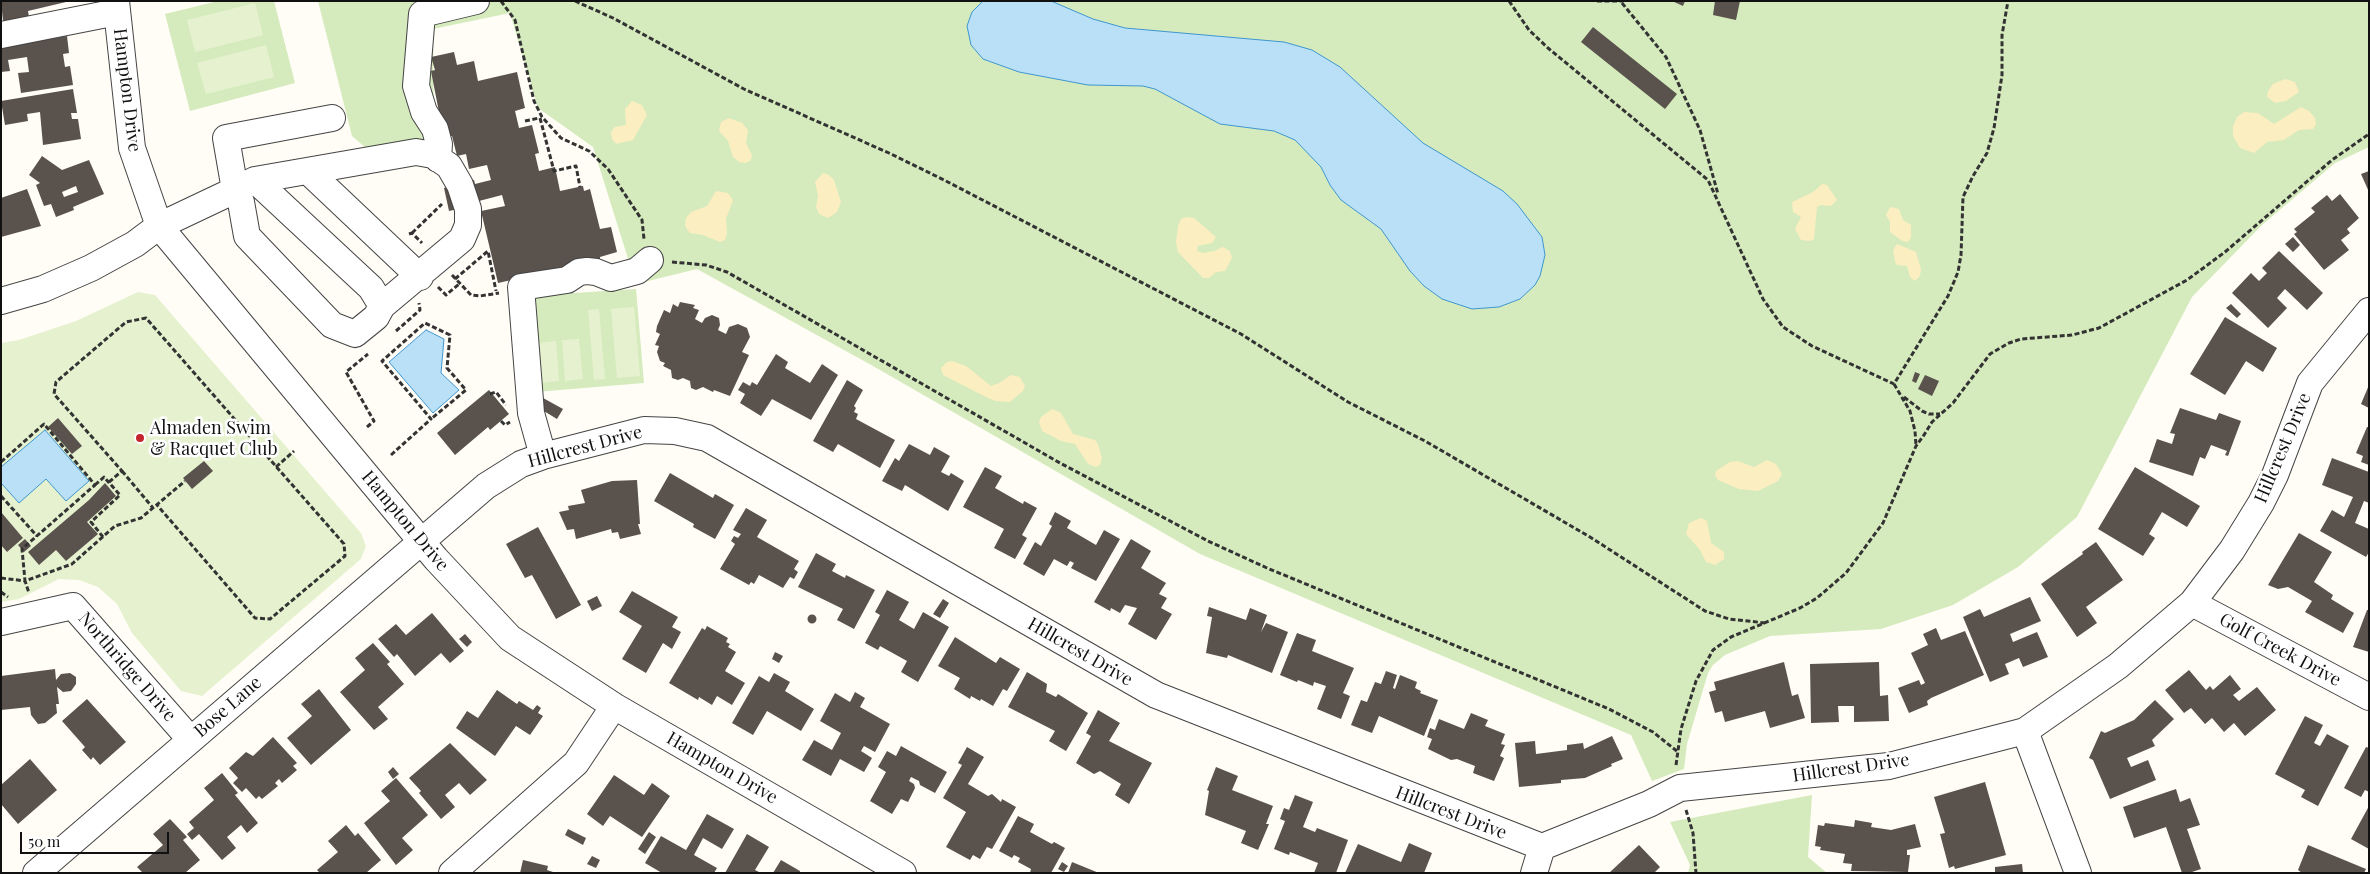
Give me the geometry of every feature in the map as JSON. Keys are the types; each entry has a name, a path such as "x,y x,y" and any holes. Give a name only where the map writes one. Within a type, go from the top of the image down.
{"street":[{"path":"438,159 439,144 435,129 424,112 416,86 416,62 421,46 422,14 476,1"},
{"path":"1,35 117,7"},
{"name":"Hampton Drive","path":"117,7 132,148 159,226 422,542 510,638 614,706 903,873"},
{"path":"1,301 43,289 91,268 135,244 159,226 244,191 308,171 416,152 433,155 449,166 460,185 468,209 468,225 462,239 427,279 382,306 376,317 355,334 332,325 247,236 244,191 226,138 332,118"},
{"path":"308,171 427,279"},
{"path":"244,191 371,288 382,306"},
{"path":"543,456 531,413 521,287 566,280 573,275 587,271 596,272 611,278 637,271 650,260"},
{"name":"Hillcrest Drive","path":"422,542 486,486 521,464 543,456 644,430 675,431 707,438 1156,695 1542,847 1649,804 1680,788 1889,766 2024,731 2118,666 2192,603 2232,550 2261,503 2275,475 2310,383 2369,311"},
{"name":"Bose Lane","path":"36,873 422,542"},
{"name":"Golf Creek Drive","path":"2192,603 2369,696"},
{"name":"Northridge Drive","path":"1,622 73,606 190,739"},
{"path":"452,873 576,763 614,706"},
{"path":"2024,731 2078,873"},
{"path":"1534,873 1542,847"}],"path":[{"path":"500,1 515,20 534,101 541,117 554,171 576,166 580,187"},
{"path":"575,1 613,18 744,89 920,168 1241,334 1348,402 1432,445 1590,537 1706,611 1735,620 1766,623"},
{"path":"1509,1 1529,30 1548,48 1704,176 1721,203"},
{"path":"1597,1 1622,2 1666,57 1700,130 1721,203 1753,281 1769,310 1784,327 1812,346 1894,384 1913,420 1916,446"},
{"path":"1894,384 1948,296 1958,272 1962,246 1964,197 1972,176 1987,153 1994,128 2002,75 2002,35 2008,1"},
{"path":"525,121 541,117"},
{"path":"541,117 561,138 589,151 608,170 642,220 650,260 706,265 727,272 1052,458 1208,541 1291,578 1609,709 1653,732 1678,752"},
{"path":"1675,772 1681,729 1696,681 1713,650 1731,637 1766,623 1817,598 1846,573 1883,523 1916,446 1932,422 1959,395 1981,363 1999,347 2021,339 2085,332 2099,328 2131,312 2206,268 2332,160 2369,134"},
{"path":"412,233 446,200"},
{"path":"455,279 488,251 497,293"},
{"path":"427,279 446,295 459,284"},
{"path":"146,318 344,544 345,556 270,619 255,618 122,471 54,394 56,382 126,322 146,318"},
{"path":"391,455 466,390 448,368 450,335 425,323 382,361 431,419"},
{"path":"490,394 496,392 512,412"},
{"path":"1900,393 1922,411 1929,414 1940,414"},
{"path":"1,462 44,424 95,485"},
{"path":"276,467 294,451"},
{"path":"108,482 122,471"},
{"path":"30,596 25,581 22,549 104,477 120,495 91,522 103,536"},
{"path":"1,578 25,581 72,564 115,526 141,518 185,481"},
{"path":"1,496 36,536"},
{"path":"1685,806 1693,833 1696,873"}],"green space":[{"path":"218,1 274,1 295,83 190,111 165,14"},
{"path":"318,1 2369,1 2369,147 2335,163 2262,225 2192,297 2077,517 2018,567 1953,605 1881,629 1770,636 1725,655 1713,665 1708,673 1687,744 1684,769 1652,781 1631,735 1200,554 873,366 697,269 636,284 593,147 538,108 510,13 433,29 434,142 366,148 352,136"},
{"path":"255,3 263,35 195,52 187,20"},
{"path":"266,45 274,77 206,94 197,63"},
{"path":"636,289 644,383 536,392 529,296"},
{"name":"Almaden Swim & Racquet Club","path":"138,292 155,295 361,533 366,546 361,559 202,696 181,691 132,633 117,604 98,587 79,580 59,579 19,599 1,602 1,343 19,340 76,321"},
{"path":"634,307 640,376 617,378 611,309"},
{"path":"599,309 605,379 594,380 588,310"},
{"path":"579,339 583,379 565,381 562,340"},
{"path":"556,341 559,381 542,383 538,343"},
{"path":"1812,795 1808,857 1827,873 1688,873 1690,865 1670,822"}],"sand":[{"path":"2285,79 2295,82 2299,92 2286,101 2275,103 2267,97 2268,91 2273,84"},
{"path":"632,101 642,105 647,115 633,140 616,144 612,139 611,132 615,127 626,125 625,109"},
{"path":"2301,107 2309,111 2315,118 2316,125 2313,129 2299,130 2284,140 2267,142 2254,153 2240,148 2233,136 2233,126 2237,117 2244,112 2258,113 2274,124"},
{"path":"729,118 742,123 748,130 746,143 752,155 751,160 746,163 739,162 733,157 728,141 719,131 721,122"},
{"path":"823,173 829,175 834,180 841,202 837,212 828,218 819,214 816,207 818,196 815,182"},
{"path":"1822,184 1827,185 1837,200 1831,206 1821,205 1817,207 1814,239 1810,241 1801,240 1795,229 1801,217 1793,212 1792,202 1813,192"},
{"path":"716,191 728,193 733,200 726,219 727,234 725,240 720,242 703,235 690,233 685,226 686,218 691,212 707,206"},
{"path":"1890,207 1899,209 1903,220 1911,225 1911,238 1908,242 1902,241 1890,232 1890,222 1886,215"},
{"path":"1186,217 1194,218 1216,237 1212,243 1198,246 1197,251 1203,253 1223,247 1230,251 1232,258 1225,271 1216,272 1209,278 1203,278 1178,252 1176,242 1178,226 1181,219"},
{"path":"1897,244 1916,252 1921,269 1920,276 1915,281 1910,277 1907,266 1897,265 1895,262 1893,250"},
{"path":"952,361 966,366 991,386 1011,375 1020,377 1025,386 1023,391 1010,402 995,401 943,375 941,368 947,362"},
{"path":"1052,409 1061,413 1073,434 1095,440 1102,458 1100,465 1096,467 1088,464 1075,444 1061,441 1042,431 1039,422 1041,417"},
{"path":"1767,460 1776,464 1782,474 1778,481 1758,491 1739,489 1718,480 1715,475 1716,471 1730,462 1738,461 1754,467"},
{"path":"1701,518 1707,521 1711,543 1724,552 1724,559 1715,565 1706,562 1700,550 1686,534 1689,523"}],"water":[{"path":"983,1 1051,1 1093,19 1125,28 1284,42 1312,50 1340,67 1423,143 1503,191 1517,204 1542,237 1545,255 1540,276 1535,285 1520,299 1499,307 1472,309 1442,299 1424,286 1410,271 1381,229 1341,200 1330,185 1321,167 1295,140 1274,131 1220,124 1155,89 1143,86 1088,85 1019,72 983,59 971,45 967,26 972,12"},
{"path":"426,330 444,339 441,373 459,390 433,413 389,362"},
{"path":"45,430 89,481 66,501 46,479 19,503 1,483 1,467"}],"building":[{"path":"1,1 66,2 28,11 29,17 3,21"},
{"path":"1672,1 1685,1 1683,6"},
{"path":"1715,1 1740,1 1736,20 1713,15"},
{"path":"1593,27 1677,94 1665,109 1581,42"},
{"path":"67,36 69,53 63,54 65,67 70,66 73,85 21,93 18,73 29,72 27,57 8,60 10,71 1,72 1,46"},
{"path":"454,52 457,65 474,61 478,81 517,72 525,108 515,111 519,128 532,125 539,153 535,154 539,171 555,167 560,191 583,186 584,191 590,189 600,229 611,227 617,252 600,257 600,260 498,283 481,211 505,206 502,195 479,201 480,204 449,211 444,188 474,180 475,184 491,180 487,165 469,169 466,154 457,156 452,136 444,138 431,71 435,70 431,57"},
{"path":"73,89 77,113 71,113 72,119 78,119 81,139 43,145 40,112 27,114 28,121 5,125 1,101"},
{"path":"42,156 62,170 89,160 104,194 73,207 74,210 56,217 51,204 44,206 36,185 40,183 29,175","holes":["76,186 78,192 64,197 62,192"]},
{"path":"2369,171 2369,192 2361,174"},
{"path":"27,189 41,226 1,237 1,198"},
{"path":"2340,194 2359,218 2347,229 2350,233 2341,240 2349,250 2324,270 2294,234 2297,232 2294,229 2315,212 2311,208 2327,195 2332,201"},
{"path":"2293,237 2300,245 2293,252 2285,244"},
{"path":"2279,251 2323,293 2307,310 2285,289 2277,298 2287,308 2268,328 2232,293 2251,273 2259,281 2267,273 2262,268"},
{"path":"680,302 695,305 693,308 699,310 695,319 702,323 705,318 712,315 719,318 720,325 718,330 726,334 729,327 738,324 747,328 750,337 742,352 749,355 730,396 714,390 713,392 703,387 696,390 691,388 690,381 683,378 678,380 672,378 671,370 663,366 665,363 660,361 657,352 659,346 655,345 660,334 656,332 657,326 664,310 670,313 673,304 678,307"},
{"path":"2231,304 2241,314 2237,318 2226,308"},
{"path":"2225,317 2277,348 2263,372 2246,361 2225,395 2190,374"},
{"path":"776,354 788,362 785,368 810,383 822,364 838,375 811,420 772,399 761,416 740,403 745,394 738,390 743,382 750,386 752,382 757,385"},
{"path":"1915,372 1920,374 1916,383 1912,381"},
{"path":"1925,375 1939,381 1932,396 1918,389"},
{"path":"847,380 863,390 854,406 856,408 854,412 858,414 856,419 895,440 880,468 838,444 833,452 813,441"},
{"path":"2369,385 2369,408 2361,404"},
{"path":"489,390 509,414 490,430 488,427 455,455 437,433"},
{"path":"534,393 563,409 557,419 534,405"},
{"path":"2180,408 2216,420 2219,413 2241,421 2228,456 2225,455 2227,451 2211,445 2205,459 2200,457 2193,476 2149,462 2157,439 2172,444 2175,434 2170,433"},
{"path":"58,418 82,446 72,454 48,427"},
{"path":"2367,427 2369,427 2369,465 2361,462 2363,456 2356,453"},
{"path":"909,444 930,455 934,447 950,456 941,472 949,476 951,473 964,481 948,511 905,485 902,491 882,481 895,458 899,461"},
{"path":"2332,458 2369,472 2369,503 2364,501 2355,523 2369,529 2369,552 2366,557 2320,531 2332,510 2344,517 2353,497 2322,485"},
{"path":"204,461 213,471 192,489 183,478"},
{"path":"985,467 1002,476 995,488 1023,504 1024,501 1037,508 1022,535 1027,538 1015,559 994,548 1004,529 963,507"},
{"path":"2135,467 2200,506 2187,527 2162,512 2149,534 2155,538 2143,556 2098,529"},
{"path":"670,473 713,498 715,494 734,505 715,539 693,527 694,524 654,501"},
{"path":"637,480 640,524 638,524 641,534 620,539 618,532 612,533 611,529 576,539 574,529 567,530 559,512 569,510 568,506 585,503 581,490 612,481"},
{"path":"105,483 116,496 87,522 98,534 66,561 56,550 39,565 28,552 89,500"},
{"path":"746,508 767,520 757,537 799,561 794,569 798,572 794,579 790,577 783,588 759,575 754,584 751,582 749,585 720,569 735,544 731,541 734,536 738,538 741,534 733,530"},
{"path":"1,512 23,538 7,552 1,545"},
{"path":"1055,512 1071,521 1067,528 1096,545 1104,530 1120,539 1096,581 1071,568 1074,563 1070,561 1067,566 1054,559 1044,576 1023,564 1035,542 1041,546 1052,526 1049,524"},
{"path":"538,527 581,605 556,619 532,575 525,578 506,544"},
{"path":"2299,533 2332,552 2314,582 2333,595 2331,599 2354,613 2343,633 2305,612 2312,601 2288,587 2278,589 2268,585"},
{"path":"25,539 31,546 24,552 18,545"},
{"path":"1131,539 1151,551 1141,568 1166,583 1159,594 1167,598 1161,608 1172,614 1156,640 1128,624 1137,608 1125,605 1120,613 1111,608 1110,611 1094,602"},
{"path":"2096,542 2123,580 2086,607 2097,623 2077,637 2041,584 2083,554 2082,552"},
{"path":"816,553 836,564 832,571 845,578 846,575 875,590 854,629 837,620 843,609 798,587"},
{"path":"887,590 909,602 899,620 914,629 923,612 949,627 918,682 901,672 907,661 880,646 878,650 865,643 880,615 875,612"},
{"path":"632,591 678,617 672,627 681,632 672,649 663,643 646,673 622,659 642,626 619,612"},
{"path":"597,596 602,606 592,611 587,601"},
{"path":"2030,597 2041,621 2010,634 2013,642 2037,632 2048,657 2023,667 2019,658 2005,664 2009,674 1990,682 1963,617 1980,609 1984,617"},
{"path":"943,599 949,603 940,618 933,614"},
{"path":"1209,607 1246,620 1250,608 1267,615 1261,632 1266,623 1288,632 1272,673 1228,655 1227,658 1206,653 1212,617 1207,616"},
{"path":"2367,610 2369,610 2369,652 2353,647"},
{"path":"432,613 464,651 450,663 441,653 415,676 397,654 394,657 378,639 396,624 406,635"},
{"path":"812,615 816,619 812,623 808,619"},
{"path":"707,626 728,638 726,642 730,644 728,647 736,652 725,671 745,683 732,705 717,696 712,705 699,697 698,700 669,683 702,628 705,630"},
{"path":"1936,628 1941,640 1965,631 1984,675 1931,698 1927,701 1928,705 1909,713 1898,688 1919,680 1921,685 1925,683 1911,653 1928,645 1923,634"},
{"path":"1297,633 1316,640 1312,651 1354,668 1343,693 1350,696 1341,719 1317,709 1326,686 1314,682 1313,686 1280,675"},
{"path":"465,634 472,642 467,647 459,639"},
{"path":"955,637 996,663 1000,657 1020,669 1007,691 1003,689 993,706 981,699 980,701 971,696 970,699 954,689 960,678 938,666"},
{"path":"373,643 390,662 387,664 404,684 378,707 388,719 374,730 340,692 365,670 355,658"},
{"path":"775,652 783,656 779,663 772,659"},
{"path":"1784,662 1792,696 1798,694 1805,718 1770,728 1765,711 1725,722 1722,711 1715,713 1709,692 1716,690 1714,682"},
{"path":"1879,662 1880,696 1888,695 1889,721 1854,722 1854,706 1838,706 1839,722 1811,723 1810,664"},
{"path":"55,669 56,680 61,674 70,673 76,677 76,684 71,691 63,692 57,687 59,704 56,704 57,713 45,723 38,724 31,715 30,707 1,710 1,676"},
{"path":"2189,670 2206,690 2210,686 2213,690 2230,675 2241,689 2233,695 2239,701 2257,687 2276,710 2245,736 2234,723 2224,732 2212,718 2205,724 2191,708 2184,713 2165,690"},
{"path":"1386,671 1397,675 1393,688 1395,689 1400,675 1417,682 1415,688 1421,691 1420,693 1438,700 1424,736 1379,716 1372,733 1351,725 1361,700 1367,702 1375,682 1381,684"},
{"path":"1027,672 1047,684 1046,692 1056,697 1058,694 1088,713 1066,751 1049,741 1055,731 1008,707"},
{"path":"774,673 790,682 785,691 814,709 801,731 767,711 753,735 732,723 759,676 769,682"},
{"path":"319,689 351,730 311,765 287,738 312,716 301,704"},
{"path":"497,690 517,704 519,701 533,710 537,705 541,708 538,713 543,716 530,735 516,726 495,756 456,728 467,711 478,718"},
{"path":"855,692 865,698 860,707 890,724 875,752 864,746 861,751 872,758 864,772 840,759 831,776 802,760 814,740 832,750 841,733 820,721 835,693 850,702"},
{"path":"87,699 126,742 100,765 93,757 91,760 82,750 85,747 62,721"},
{"path":"2155,700 2174,719 2152,740 2155,746 2127,758 2131,767 2148,760 2156,780 2110,799 2093,760 2089,758 2101,731 2105,733 2134,720"},
{"path":"1098,710 1120,723 1109,741 1152,763 1129,804 1115,795 1121,784 1100,771 1094,774 1076,763 1091,736 1086,733"},
{"path":"1471,713 1488,720 1485,726 1505,734 1501,744 1505,745 1500,756 1504,758 1494,781 1473,773 1475,766 1457,759 1451,760 1428,749 1432,739 1427,737 1430,728 1435,730 1439,719 1464,729"},
{"path":"2305,716 2323,725 2314,743 2320,746 2327,734 2349,746 2318,806 2301,797 2305,790 2275,774"},
{"path":"1612,736 1623,759 1611,764 1612,766 1585,778 1561,780 1561,783 1519,787 1515,743 1535,741 1536,754 1567,750 1567,745 1583,743 1584,749"},
{"path":"273,737 297,763 293,766 297,770 282,783 279,779 275,783 278,786 262,799 259,796 256,799 246,788 242,792 233,783 238,778 229,768 246,752 253,756"},
{"path":"450,743 487,780 470,795 459,783 445,795 455,807 441,819 409,778"},
{"path":"901,746 947,772 935,793 920,785 919,781 911,777 909,781 914,784 915,788 908,802 901,799 892,814 870,801 886,772 878,767 887,751 896,756"},
{"path":"967,747 984,757 968,784 988,796 992,794 1001,802 1002,799 1016,807 992,849 987,847 980,859 973,855 970,860 946,847 966,812 943,798 962,765 958,763"},
{"path":"2366,747 2369,748 2369,792 2365,790 2361,797 2344,788"},
{"path":"30,759 57,790 18,824 1,804 1,785"},
{"path":"393,767 399,774 393,779 388,772"},
{"path":"1216,767 1238,776 1232,790 1273,806 1266,824 1269,824 1258,850 1241,843 1246,831 1205,815 1209,791 1207,790"},
{"path":"222,773 238,793 235,795 258,823 247,833 241,825 227,837 236,848 222,860 199,834 192,840 187,834 194,828 189,822 214,800 204,788"},
{"path":"614,775 644,795 652,783 670,796 642,837 610,816 603,826 587,814"},
{"path":"396,778 428,815 402,838 413,850 396,865 364,823 390,801 381,791"},
{"path":"1985,782 2006,855 1955,869 1954,866 1949,868 1940,834 1945,833 1934,797"},
{"path":"2176,789 2180,802 2190,798 2200,825 2187,829 2201,869 2189,873 2182,873 2166,827 2134,838 2123,807"},
{"path":"1295,795 1313,802 1303,827 1315,832 1317,828 1348,840 1336,873 1314,873 1318,863 1290,852 1289,855 1274,849 1285,821 1280,819 1284,808 1289,810"},
{"path":"2369,806 2369,849 2351,839"},
{"path":"707,814 734,829 722,849 703,838 694,855 717,868 714,873 662,873 645,863 661,836 686,850"},
{"path":"1018,816 1034,824 1030,832 1052,844 1054,842 1065,848 1051,873 1030,873 1031,869 1018,862 1020,858 1014,855 1012,858 999,851"},
{"path":"170,819 187,837 183,840 200,860 185,873 143,873 137,867 163,845 153,834"},
{"path":"1855,820 1872,823 1871,827 1891,830 1915,824 1921,847 1907,850 1907,855 1910,855 1908,872 1851,871 1852,864 1843,863 1845,854 1820,850 1821,847 1815,846 1818,825 1824,826 1825,823 1854,827"},
{"path":"346,825 355,836 358,833 381,860 366,873 320,873 317,870 338,852 328,841"},
{"path":"568,829 586,838 583,845 565,835"},
{"path":"649,832 656,837 645,854 638,849"},
{"path":"747,834 769,847 755,870 761,873 725,873"},
{"path":"1409,843 1432,853 1424,873 1345,873 1358,844 1401,862"},
{"path":"1639,845 1660,867 1654,873 1609,873"},
{"path":"2308,845 2366,869 2364,873 2302,873 2298,870"},
{"path":"592,856 600,860 596,868 587,864"},
{"path":"523,860 548,866 547,870 556,873 520,873"},
{"path":"781,860 800,871 800,873 773,873"},
{"path":"1062,862 1068,866 1064,872 1058,869"},
{"path":"1072,862 1099,873 1068,873"},
{"path":"2022,864 2023,873 1995,873 1995,867"}],"place":[{"name":"Almaden Swim & Racquet Club","path":"140,438"}]}
